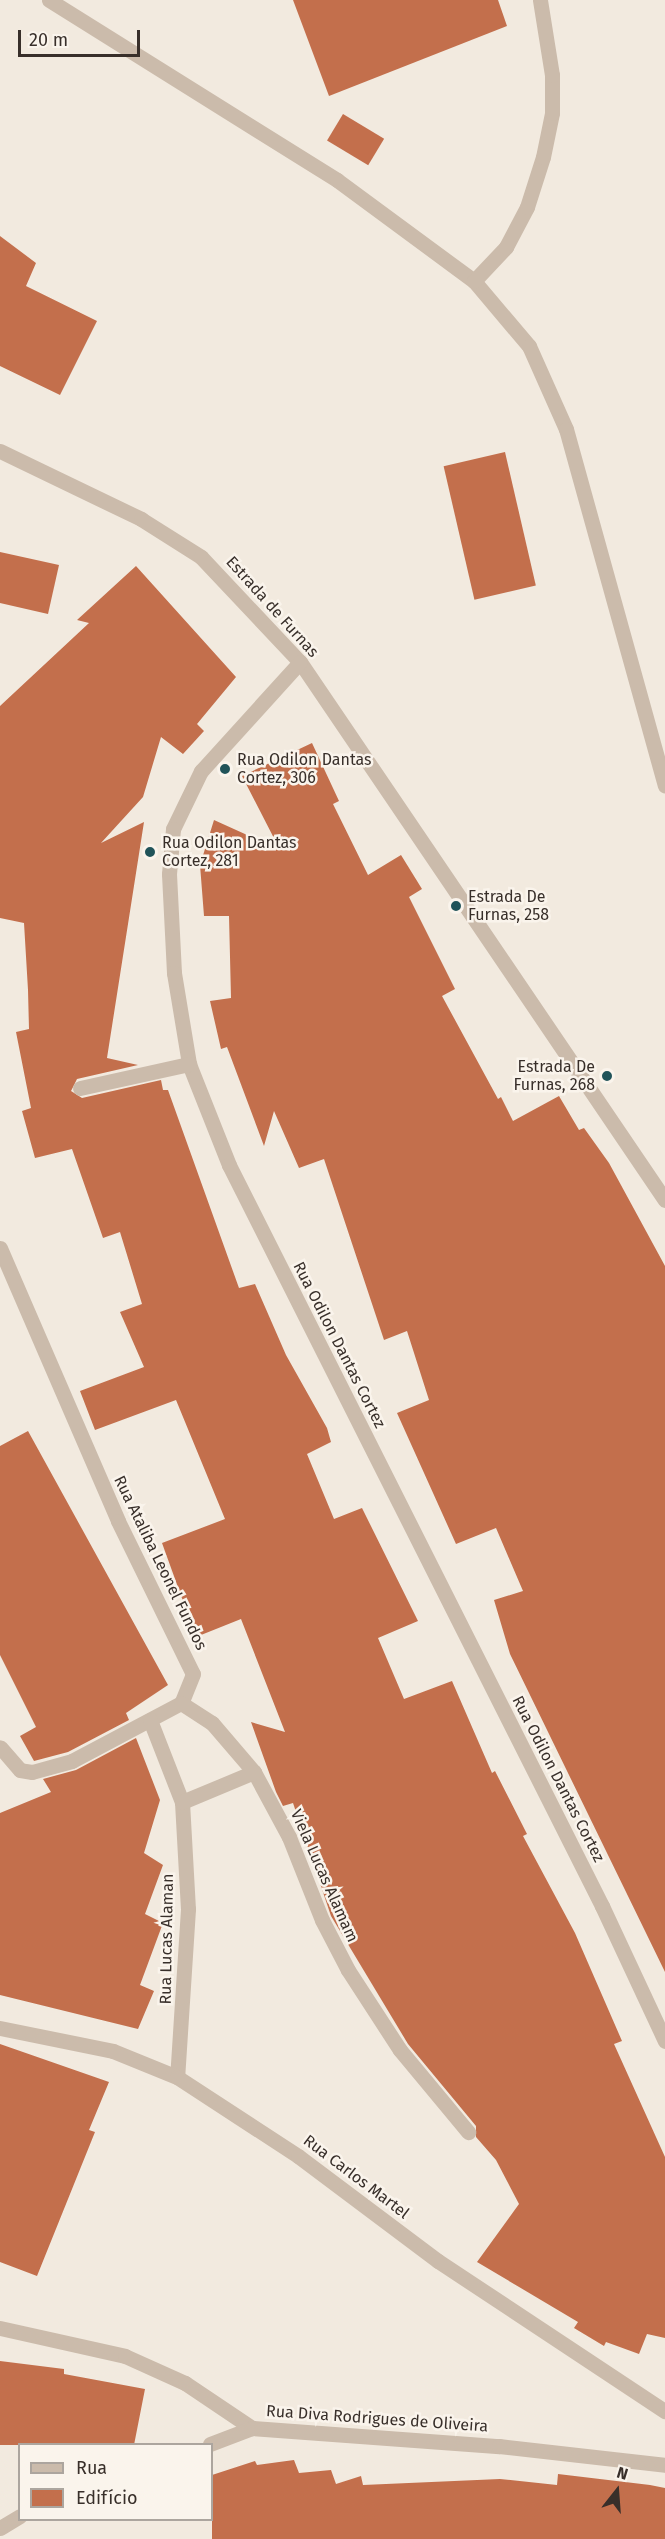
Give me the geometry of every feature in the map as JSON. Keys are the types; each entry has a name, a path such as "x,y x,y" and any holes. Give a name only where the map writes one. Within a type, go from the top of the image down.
{"street":[{"path":"49,0 337,180 474,281 529,346 566,429 665,785"},
{"path":"474,281 506,247 527,207 543,158 552,113 552,75 540,0"},
{"name":"Estrada de Furnas","path":"0,451 141,519 201,557 300,662 665,1200"},
{"name":"Rua Odilon Dantas Cortez","path":"300,662 201,771 173,829 169,874 174,973 189,1064 264,1236 602,1906 665,2041"},
{"path":"80,1088 189,1064"},
{"name":"Rua Ataliba Leonel Fundos","path":"0,1248 118,1521 193,1674 181,1702"},
{"path":"0,1747 20,1770 32,1772 72,1761 181,1702"},
{"name":"Viela Lucas Alamam","path":"181,1702 212,1723 254,1772 289,1837 322,1920 348,1970 400,2050 468,2132"},
{"name":"Rua Lucas Alaman","path":"150,1720 182,1802 188,1921 177,2077"},
{"path":"182,1802 254,1772"},
{"name":"Rua Carlos Martel","path":"0,2028 113,2051 177,2077 298,2156 438,2261 665,2410"},
{"name":"Rua Diva Rodrigues de Oliveira","path":"0,2328 125,2356 185,2383 252,2428 499,2446 665,2465"},
{"path":"213,2444 252,2428"},
{"path":"0,2528 18,2517"}],"building":[{"path":"293,0 498,0 507,26 329,96"},
{"path":"343,114 384,139 368,165 327,141"},
{"path":"0,236 36,263 26,286 97,321 60,395 0,366"},
{"path":"505,452 536,585 474,600 444,466"},
{"path":"0,552 59,565 48,614 0,603"},
{"path":"136,566 236,677 197,724 204,731 183,754 161,737 143,797 101,843 144,822 107,1058 138,1065 77,1079 71,1091 82,1098 161,1080 163,1090 168,1090 239,1288 255,1284 286,1355 327,1428 331,1442 307,1454 334,1519 362,1508 418,1621 378,1638 404,1699 452,1681 492,1773 495,1771 527,1834 523,1836 575,1933 622,2041 614,2044 665,2157 665,2338 647,2334 639,2354 606,2342 604,2346 574,2328 578,2322 477,2262 519,2204 496,2160 476,2137 476,2126 408,2044 331,1916 293,1803 283,1806 251,1722 285,1732 241,1619 196,1637 162,1543 225,1519 176,1400 95,1430 80,1391 144,1367 120,1312 142,1304 120,1232 103,1238 72,1149 35,1158 22,1111 31,1108 16,1032 29,1029 28,990 24,923 0,918 0,706 89,623 77,620"},
{"path":"312,743 339,801 333,804 368,875 401,855 422,889 409,897 455,989 442,996 498,1099 501,1097 513,1121 559,1096 579,1130 584,1128 609,1163 665,1266 665,1972 510,1654 494,1600 523,1591 496,1528 456,1544 397,1413 429,1400 407,1331 384,1340 324,1159 299,1168 274,1111 264,1146 227,1047 221,1049 210,1001 231,998 229,916 204,916 200,865 214,820 280,850 242,776"},
{"path":"28,1431 168,1685 126,1713 129,1720 68,1752 34,1761 20,1736 36,1727 0,1655 0,1446"},
{"path":"136,1738 160,1800 144,1853 163,1865 145,1914 163,1923 140,1985 154,1991 138,2029 0,1995 0,1813 51,1792 43,1779 76,1770"},
{"path":"0,2044 109,2082 89,2130 95,2132 37,2276 0,2262"},
{"path":"0,2361 64,2369 64,2374 145,2389 134,2443 0,2445"},
{"path":"294,2460 299,2473 331,2470 336,2484 361,2476 363,2485 500,2479 557,2485 558,2474 650,2485 665,2488 665,2539 212,2539 213,2475 255,2461 257,2465"}],"place":[{"name":"Rua Odilon Dantas Cortez, 306","path":"225,769"},
{"name":"Rua Odilon Dantas Cortez, 281","path":"150,852"},
{"name":"Estrada De Furnas, 258","path":"456,906"},
{"name":"Estrada De Furnas, 268","path":"607,1076"}]}
